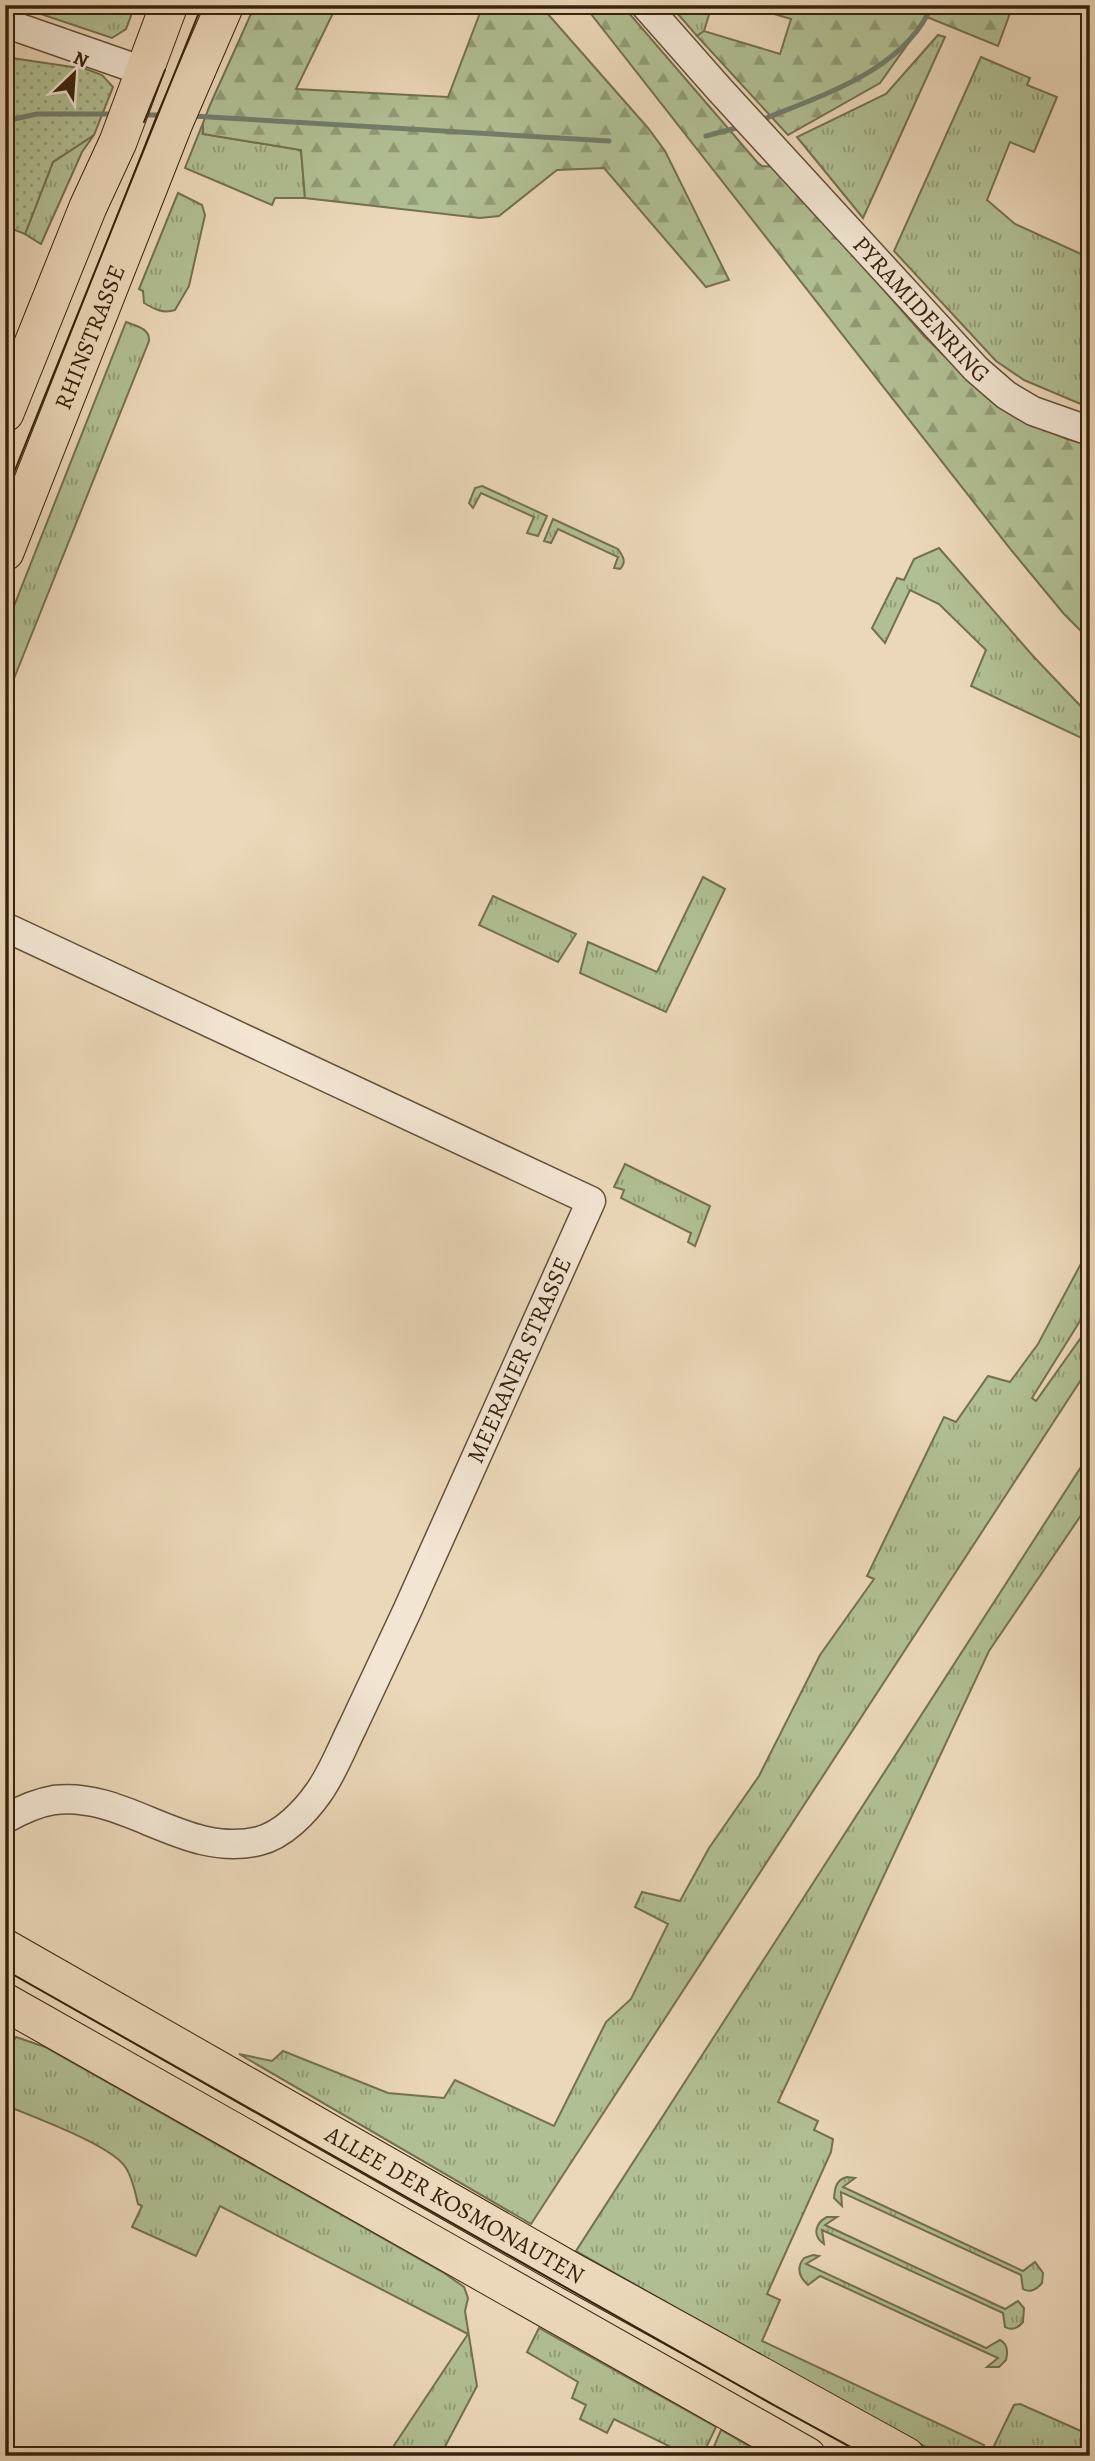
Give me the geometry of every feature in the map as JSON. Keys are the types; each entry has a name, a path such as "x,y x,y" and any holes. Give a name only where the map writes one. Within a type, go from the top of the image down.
{"main road":[{"name":"RHINSTRASSE","path":"5,413 134,99 169,5"},
{"name":"RHINSTRASSE","path":"5,552 182,105 225,5"},
{"path":"134,99 182,105"},
{"name":"ALLEE DER KOSMONAUTEN","path":"5,1948 573,2272 906,2456"},
{"name":"ALLEE DER KOSMONAUTEN","path":"5,2002 807,2456"}],"street":[{"name":"PYRAMIDENRING","path":"645,5 976,369 1006,396 1033,411 1090,430"},
{"path":"5,23 134,99"},
{"name":"MEERANER STRASSE","path":"5,927 591,1201 349,1734 321,1790 299,1816 269,1837 240,1843 214,1843 190,1838 108,1806 83,1801 56,1800 29,1806 5,1819"}],"green space":[{"path":"14,5 84,5 96,9 98,5 135,5 126,29 112,38"},
{"path":"255,5 337,5 296,89 448,97 483,5 540,5 665,151 729,280 706,287 604,168 557,170 499,216 480,218 305,198 301,150 203,134 203,123 210,105"},
{"path":"584,5 622,5 757,162 762,166 777,167 924,336 977,388 1017,417 1067,439 1090,445 1090,640 1064,614 1012,551"},
{"path":"670,5 712,5 704,31 697,36"},
{"path":"744,5 1013,5 998,46 927,17 880,83 788,135 697,36 704,31 780,54 791,19"},
{"path":"938,35 945,37 863,218 797,137 886,94"},
{"path":"5,57 86,69 102,75 113,87 94,135 53,162 25,234 5,226"},
{"path":"981,57 1030,78 1027,85 1057,97 1034,152 1010,142 987,200 1015,224 1081,254 1090,277 1090,408 1024,380 996,361 894,251"},
{"path":"203,123 203,134 301,150 305,198 275,198 272,205 185,168"},
{"path":"94,135 82,152 41,244 25,234 53,162"},
{"path":"178,193 202,205 205,215 189,286 175,310 163,311 144,303 143,291 139,289"},
{"path":"126,322 145,330 149,341 5,701 5,629"},
{"path":"482,486 547,516 538,536 527,533 534,517 481,493 473,508 469,503 475,488"},
{"path":"553,519 618,549 624,559 620,569 614,568 618,557 558,529 551,543 544,541"},
{"path":"939,548 1033,656 1090,716 1090,742 971,686 986,650 939,604 910,590 885,643 872,628 897,578 904,580 914,559"},
{"path":"703,877 725,889 666,1012 580,973 588,942 657,972"},
{"path":"493,896 576,934 558,962 479,925"},
{"path":"625,1164 710,1206 695,1246 688,1242 691,1233 621,1198 624,1190 614,1187"},
{"path":"1084,1258 1090,1260 1090,1305 1032,1398 1036,1401 1090,1325 1090,1366 531,2224 239,2054 272,2061 283,2051 388,2093 444,2098 455,2080 554,2126 606,2022 631,1999 668,1924 635,1907 642,1892 680,1901 709,1848 759,1776 820,1655 874,1579 867,1576 944,1417 956,1422 988,1376 1010,1382 1038,1344"},
{"path":"1090,1453 1090,1502 989,1651 778,2102 818,2121 814,2130 833,2139 831,2152 767,2294 780,2300 762,2341 984,2445 980,2456 947,2456 875,2421 576,2251"},
{"path":"16,2037 45,2047 444,2273 464,2287 468,2298 465,2311 477,2386 440,2456 387,2456 468,2334 220,2206 196,2256 132,2227 142,2206 138,2204 126,2168 118,2159 71,2132 5,2105 5,2038 13,2042"},
{"path":"847,2177 855,2178 843,2187 1023,2271 1035,2262 1043,2273 1042,2283 1033,2290 1023,2289 1021,2275 841,2192 842,2206 834,2198 835,2190 838,2182"},
{"path":"827,2217 837,2217 825,2225 1005,2309 1018,2301 1024,2308 1023,2322 1015,2328 1005,2327 1003,2313 822,2230 824,2244 816,2230"},
{"path":"819,2256 806,2264 986,2348 1000,2340 1007,2348 1006,2360 999,2367 987,2367 998,2358 820,2276 808,2285 802,2279 799,2269 804,2258"},
{"path":"539,2328 716,2427 702,2456 689,2456 614,2419 607,2433 580,2419 586,2405 572,2398 578,2382 527,2352"},
{"path":"1020,2404 1090,2435 1090,2456 989,2456 1014,2405"},
{"path":"721,2430 766,2456 710,2456"}],"waterway":[{"path":"759,121 833,91 881,64 902,47 919,28 932,5"},
{"path":"5,121 37,114 113,114"},
{"path":"141,115 162,115"},
{"path":"193,116 609,141"},
{"path":"706,136 740,127"}],"tram line":[{"path":"5,495 202,5"},
{"path":"144,122 165,70"},
{"path":"5,1970 867,2456"}]}
